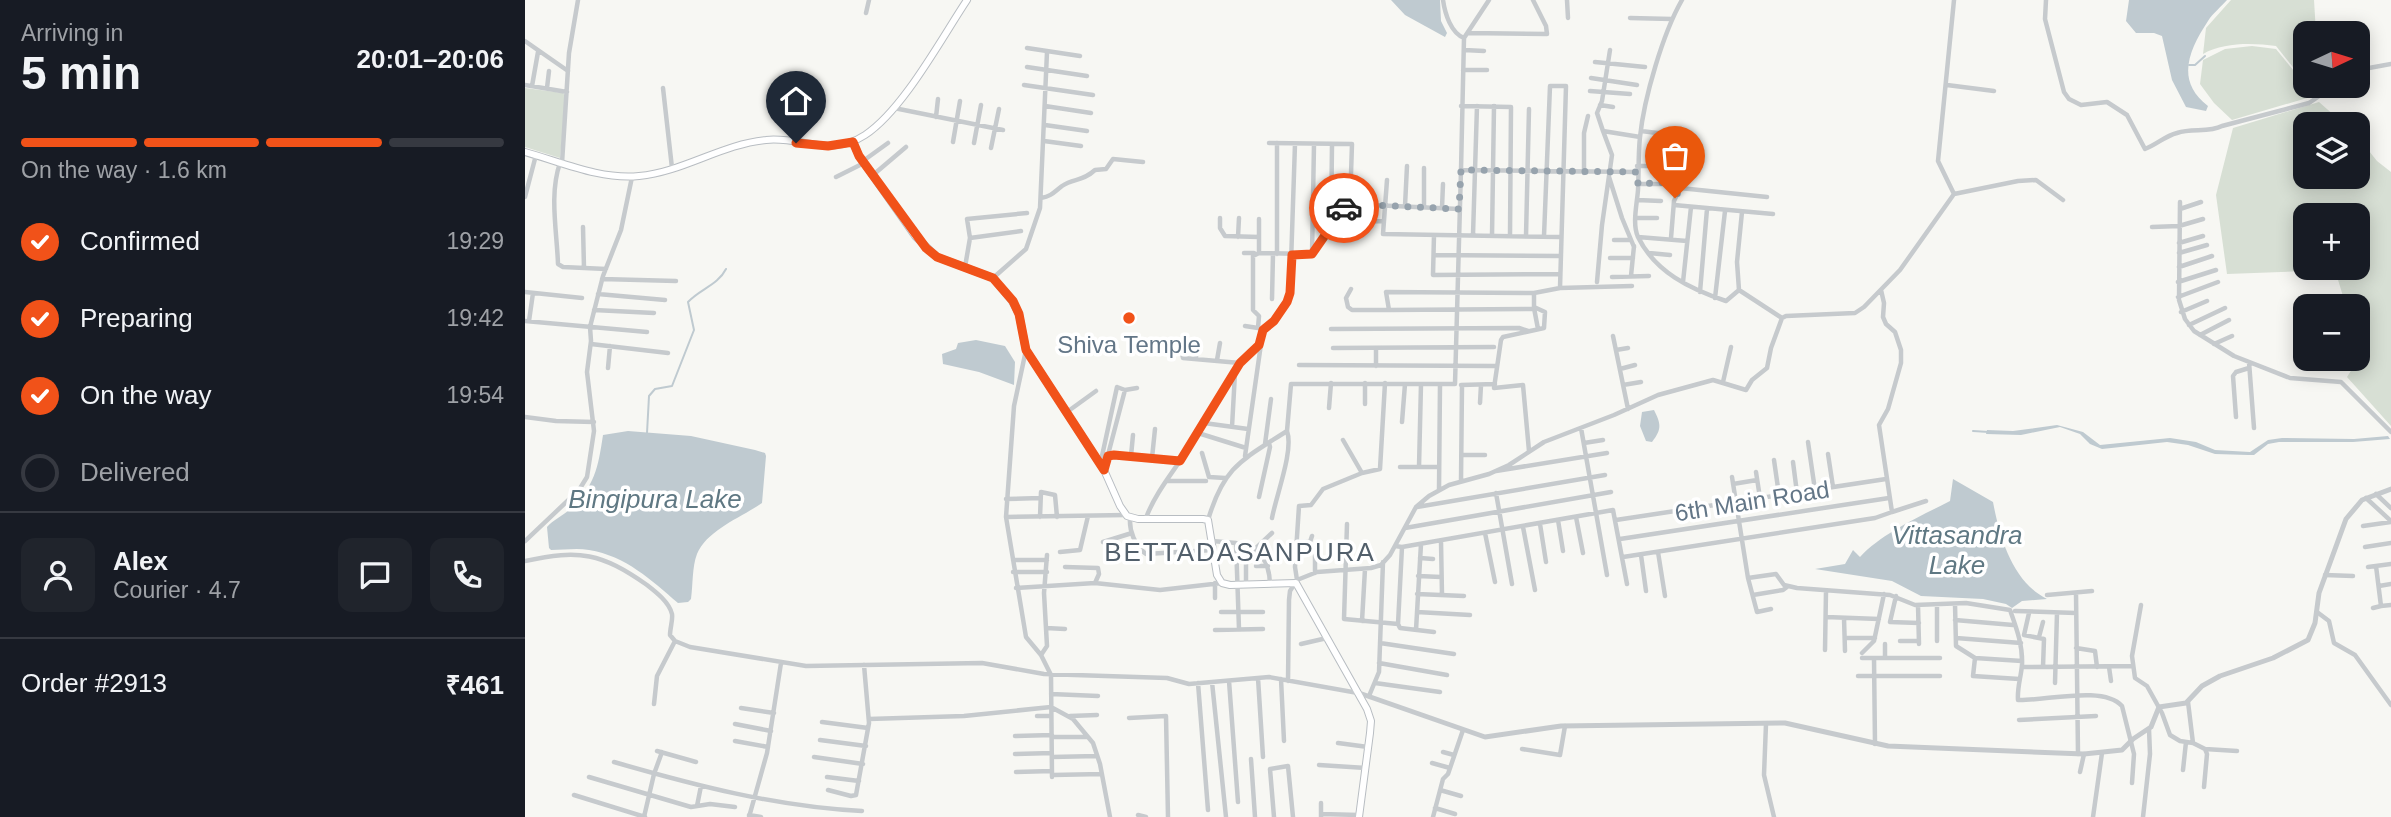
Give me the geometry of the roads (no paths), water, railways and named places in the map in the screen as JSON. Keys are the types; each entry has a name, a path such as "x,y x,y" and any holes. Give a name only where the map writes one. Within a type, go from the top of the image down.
{"main road":[{"path":"525,152 601,174 632,177 769,139 813,145 853,142 873,129 908,89 967,0"},
{"path":"853,142 863,162 926,248 937,257 993,278 1013,301 1019,314 1026,350 1104,470 1120,506 1128,516 1208,520 1218,583 1242,585 1296,581 1359,693 1371,721 1360,816"}],"street":[{"path":"578,0 570,43 561,162 557,175 555,221 558,264 563,267 606,269"},
{"path":"866,13 869,0"},
{"path":"1443,0 1445,13 1455,34 1547,34 1546,26 1533,0"},
{"path":"1455,384 1464,50 1466,35 1489,0"},
{"path":"1567,0 1568,18"},
{"path":"1631,276 1637,236 1640,134 1652,81 1672,19 1682,0"},
{"path":"1954,0 1938,161 1954,194"},
{"path":"2046,0 2045,19 2064,92 2069,99 2081,105 2107,102 2127,115 2145,149 2178,132 2200,129 2214,131 2309,103 2316,98"},
{"path":"1630,18 1672,19"},
{"path":"525,41 568,72"},
{"path":"1027,48 1080,56"},
{"path":"1464,50 1485,51"},
{"path":"1597,282 1612,155 1597,113 1604,92 1610,50"},
{"path":"532,86 538,52"},
{"path":"993,278 1026,249 1041,198 1047,52"},
{"path":"1595,62 1645,67"},
{"path":"2370,68 2391,64"},
{"path":"1027,67 1087,76"},
{"path":"1463,70 1487,70"},
{"path":"547,88 549,71"},
{"path":"1591,78 1637,85"},
{"path":"525,85 567,92"},
{"path":"1024,85 1093,95"},
{"path":"1544,236 1550,86 1561,85 1566,86 1560,288"},
{"path":"1947,85 1994,91"},
{"path":"663,88 672,168"},
{"path":"1590,91 1630,94"},
{"path":"936,117 938,99"},
{"path":"953,142 960,101"},
{"path":"974,143 981,105"},
{"path":"1600,105 1613,107"},
{"path":"1045,106 1091,113"},
{"path":"1461,106 1511,107 1510,236"},
{"path":"1473,235 1476,106"},
{"path":"1492,236 1494,106"},
{"path":"892,108 1003,130"},
{"path":"991,148 999,109"},
{"path":"1526,236 1529,109"},
{"path":"1584,173 1584,133 1588,116"},
{"path":"1045,125 1087,131"},
{"path":"1603,131 1674,135"},
{"path":"1044,141 1081,146"},
{"path":"836,177 863,162 888,143"},
{"path":"1269,144 1352,144 1350,204 1459,209"},
{"path":"1272,299 1277,144"},
{"path":"1245,326 1261,329 1274,321 1290,293 1295,144"},
{"path":"1312,254 1314,144"},
{"path":"1331,228 1332,144"},
{"path":"873,176 906,147"},
{"path":"525,197 537,155"},
{"path":"1041,198 1055,194 1066,184 1088,177 1095,170 1106,169 1115,158 1143,162"},
{"path":"1405,206 1407,166"},
{"path":"1461,170 1608,173 1662,166"},
{"path":"1424,207 1425,168"},
{"path":"1608,173 1634,247"},
{"path":"525,541 579,490 587,477 594,422 587,372 591,344 590,327 602,279 621,230 632,177"},
{"path":"1387,180 1383,234 1561,237"},
{"path":"1296,581 1315,573 1371,568 1384,561 1416,507 1439,490 1509,465 1543,442 1658,395 1713,380 1746,390 1752,380 1767,368 1770,348 1782,318 1855,313 1909,260 1954,194 2036,180 2063,200"},
{"path":"1638,184 1671,183 1680,188 1767,197"},
{"path":"1442,208 1443,184"},
{"path":"1671,238 1674,205 1680,188"},
{"path":"1312,254 1350,198"},
{"path":"1637,201 1661,201"},
{"path":"2180,202 2178,282 2181,312 2199,336 2249,365 2290,378 2341,382 2391,432"},
{"path":"2180,209 2201,202"},
{"path":"1674,205 1773,214"},
{"path":"1683,282 1691,207"},
{"path":"1700,292 1707,209"},
{"path":"1715,298 1725,211"},
{"path":"1739,290 1737,262 1742,212"},
{"path":"965,267 970,238 967,219 1027,213"},
{"path":"1220,218 1220,229 1225,236 1259,237"},
{"path":"1238,218 1238,237"},
{"path":"1636,218 1657,219"},
{"path":"1245,456 1261,329 1259,316 1253,310 1252,259 1257,253 1259,219"},
{"path":"2152,228 2179,226 2203,219"},
{"path":"1359,222 1384,221"},
{"path":"583,227 584,268"},
{"path":"970,238 1021,231"},
{"path":"1434,234 1433,275 1560,274"},
{"path":"1637,236 1687,241"},
{"path":"1637,236 1665,272 1700,292 1725,302 1739,290"},
{"path":"2179,243 2203,236"},
{"path":"1614,240 1630,240"},
{"path":"2179,253 2207,246"},
{"path":"1244,253 1312,254"},
{"path":"1648,253 1669,255"},
{"path":"1434,255 1560,256"},
{"path":"2179,267 2212,256"},
{"path":"1610,258 1633,258"},
{"path":"2178,282 2216,270"},
{"path":"1612,277 1649,276"},
{"path":"602,279 676,281"},
{"path":"2179,297 2218,282"},
{"path":"1389,310 1386,292 1534,293 1560,288 1632,286"},
{"path":"1350,289 1346,298 1348,307 1352,310 1534,308 1545,312 1544,328 1503,337 1494,388 1523,385 1529,451"},
{"path":"1881,289 1883,317 1895,332 1901,350 1901,363 1888,410 1879,425 1892,512"},
{"path":"1739,290 1782,318"},
{"path":"525,292 582,298"},
{"path":"533,293 527,321 647,332"},
{"path":"1534,293 1538,329"},
{"path":"598,294 665,300"},
{"path":"2181,312 2207,301"},
{"path":"2189,325 2225,308"},
{"path":"594,310 654,313"},
{"path":"2199,336 2229,320"},
{"path":"1331,329 1519,328 1528,331"},
{"path":"1613,336 1628,409"},
{"path":"2214,344 2232,336"},
{"path":"1196,343 1196,358"},
{"path":"1217,360 1220,343"},
{"path":"591,344 668,353"},
{"path":"1146,519 1154,500 1240,363 1259,345"},
{"path":"608,368 610,346"},
{"path":"1723,382 1731,346"},
{"path":"1181,348 1184,358 1240,363"},
{"path":"1333,348 1494,348"},
{"path":"1376,348 1376,366"},
{"path":"1616,350 1628,348"},
{"path":"1026,350 1014,406 1006,517 1013,572 1026,637 1041,655 1051,675 1052,774"},
{"path":"1299,365 1495,366"},
{"path":"1620,369 1635,365"},
{"path":"2237,417 2233,376 2249,365"},
{"path":"2249,365 2254,428"},
{"path":"1232,427 1235,373"},
{"path":"1623,385 1641,382"},
{"path":"1329,408 1331,383"},
{"path":"1365,404 1366,383"},
{"path":"1288,681 1289,600 1290,591 1296,581 1299,506 1311,505 1323,489 1362,473 1377,471 1382,466 1385,383"},
{"path":"1272,518 1287,453 1291,384 1495,384"},
{"path":"1402,422 1405,384"},
{"path":"1419,467 1421,384"},
{"path":"1439,490 1440,384"},
{"path":"1461,481 1462,385"},
{"path":"1480,402 1481,385"},
{"path":"1098,461 1102,456 1117,387 1125,390 1137,388"},
{"path":"1104,470 1125,390"},
{"path":"1067,412 1096,391"},
{"path":"1259,497 1270,447 1267,443 1271,399"},
{"path":"525,417 594,422"},
{"path":"1204,424 1248,429"},
{"path":"1581,428 1607,575"},
{"path":"1152,458 1156,429"},
{"path":"1208,520 1225,478 1245,456 1287,431"},
{"path":"1198,433 1246,448"},
{"path":"1131,456 1133,435"},
{"path":"1343,440 1362,473"},
{"path":"1584,443 1603,440"},
{"path":"1808,442 1815,490"},
{"path":"1202,453 1209,477 1225,478"},
{"path":"1495,471 1607,453"},
{"path":"1828,454 1833,487"},
{"path":"1462,455 1485,455"},
{"path":"1108,456 1180,461"},
{"path":"1774,460 1779,495"},
{"path":"1793,462 1797,493"},
{"path":"1401,467 1439,467"},
{"path":"1756,472 1760,498"},
{"path":"1416,507 1605,474"},
{"path":"1616,520 1886,479"},
{"path":"1757,480 1732,480 1748,578 1758,612 1771,609"},
{"path":"1167,481 1206,481"},
{"path":"2159,707 2188,702 2200,688 2213,680 2307,642 2313,632 2319,593 2342,526 2353,509 2366,498 2391,489"},
{"path":"1041,517 1041,492 1055,495 1057,517"},
{"path":"1405,528 1611,492"},
{"path":"1496,493 1512,584"},
{"path":"2376,494 2391,508"},
{"path":"1006,499 1040,498"},
{"name":"6th Main Road","path":"1620,539 1889,498"},
{"path":"2366,498 2391,521"},
{"path":"1623,557 1875,518 1926,500"},
{"path":"1395,546 1441,541 1613,510 1627,584"},
{"path":"1060,552 1080,550 1088,516"},
{"path":"1006,517 1128,516 1132,533 1141,551 1146,554 1214,550"},
{"path":"1576,517 1583,553"},
{"path":"1558,520 1563,551"},
{"path":"2363,526 2391,521"},
{"path":"1347,524 1344,619 1398,624"},
{"path":"1540,524 1546,562"},
{"path":"1523,527 1535,590"},
{"path":"1103,542 1132,533"},
{"path":"1254,550 1272,533"},
{"path":"1485,533 1495,582"},
{"path":"1298,542 1310,542 1312,536"},
{"path":"1212,541 1236,543 1254,550 1269,566 1270,584"},
{"path":"1441,541 1442,595"},
{"path":"1236,543 1242,585"},
{"path":"2365,547 2391,543"},
{"path":"1416,630 1420,544"},
{"path":"1239,629 1246,547"},
{"path":"1402,547 1398,624 1400,628 1434,632"},
{"path":"1658,552 1665,596"},
{"path":"525,561 558,555 579,555 616,564 653,590 667,604 672,615 670,635 675,641 690,647 806,666 982,663 1051,675 1167,678 1189,684 1258,678 1281,679 1359,693 1485,737 1565,726 1766,724 1796,725 1875,744 2081,754 2120,751 2149,729"},
{"path":"1641,555 1646,591"},
{"path":"1315,556 1315,573"},
{"path":"1012,560 1047,557 1046,648 1041,655"},
{"path":"1420,558 1433,559"},
{"path":"1369,696 1378,679 1384,561"},
{"path":"2368,568 2391,564"},
{"path":"1256,566 1269,566"},
{"path":"2375,566 2381,606"},
{"path":"1065,567 1098,568 1095,583"},
{"path":"1362,621 1366,569"},
{"path":"1013,572 1047,572"},
{"path":"1748,578 1776,574 1787,587"},
{"path":"2325,575 2353,576"},
{"path":"1418,576 1441,577"},
{"path":"1016,588 1095,583 1160,590 1218,583 1215,598"},
{"path":"2379,586 2391,584"},
{"path":"1753,595 1787,587 1884,594 1918,605 1970,604 2010,610 2021,643 2022,664 2017,697 2019,700 2103,695 2118,701 2122,706 2134,754 2132,783"},
{"path":"1825,650 1826,591"},
{"path":"2047,595 2092,591"},
{"path":"2076,593 2080,772"},
{"path":"1417,594 1464,597"},
{"path":"1884,594 1875,638 1862,655 1874,658 1940,658"},
{"path":"1896,596 1890,622 1919,623"},
{"path":"1955,604 1957,646 1975,658 2043,667 2133,666"},
{"path":"1900,641 1919,642 1918,605"},
{"path":"1937,605 1937,641"},
{"path":"2141,605 2135,634 2133,666 2136,678 2147,686 2159,707 2170,735 2205,749 2237,751"},
{"path":"2373,608 2391,605"},
{"path":"2015,611 2076,613"},
{"path":"1221,612 1263,612"},
{"path":"1416,612 1470,615"},
{"path":"2317,612 2329,621 2334,643 2355,655 2391,705"},
{"path":"2029,613 2024,635 2046,641 2043,667"},
{"path":"2055,683 2057,613"},
{"path":"1826,617 1879,619"},
{"path":"1844,618 1845,651"},
{"path":"1955,620 2013,625"},
{"path":"2039,637 2043,622"},
{"path":"1046,628 1065,629"},
{"path":"1215,630 1263,629"},
{"path":"1301,644 1327,638"},
{"path":"1845,638 1875,638"},
{"path":"1955,638 2021,643"},
{"path":"654,704 657,676 675,641"},
{"path":"1380,643 1441,649 1454,654"},
{"path":"1885,644 1885,658"},
{"path":"2077,648 2095,652 2097,667"},
{"path":"1874,658 1875,744"},
{"path":"1975,658 1973,676 2019,679"},
{"path":"761,817 749,816 768,747 781,663"},
{"path":"1379,663 1447,675"},
{"path":"828,790 854,797 856,795 869,719 864,665"},
{"path":"2109,667 2111,681"},
{"path":"1859,676 1940,676"},
{"path":"1258,678 1263,757"},
{"path":"1281,679 1284,741"},
{"path":"1229,681 1238,802"},
{"path":"1212,682 1226,817"},
{"path":"1198,683 1208,810"},
{"path":"1375,683 1440,692"},
{"path":"1051,694 1098,696"},
{"path":"2183,770 2189,742 2188,702"},
{"path":"869,719 964,716 1051,707 1068,716 1089,737 1102,774 1110,817"},
{"path":"2143,817 2150,754 2149,729 2159,707"},
{"path":"741,708 774,713"},
{"path":"1068,716 1097,715"},
{"path":"1037,716 1051,716"},
{"path":"1129,718 1166,716 1168,817"},
{"path":"2019,720 2095,716"},
{"path":"822,722 868,728"},
{"path":"735,724 771,730"},
{"path":"1766,724 1764,775 1774,817"},
{"path":"1522,749 1560,755 1565,726"},
{"path":"1433,817 1443,779 1450,768 1463,730"},
{"path":"1015,736 1089,737"},
{"path":"820,740 866,746"},
{"path":"735,741 768,747"},
{"path":"1338,743 1368,747"},
{"path":"2204,787 2205,749"},
{"path":"574,795 645,817 660,751 696,762"},
{"path":"1443,752 1454,755"},
{"path":"2093,817 2102,753"},
{"path":"1015,754 1097,756"},
{"path":"814,757 863,764"},
{"path":"1251,759 1255,817"},
{"path":"614,762 701,786 754,797 862,811"},
{"path":"1432,763 1450,768"},
{"path":"1319,765 1366,768"},
{"path":"1274,817 1270,769 1289,766 1293,817"},
{"path":"1016,772 1102,774"},
{"path":"827,776 859,781"},
{"path":"589,777 683,805 735,807"},
{"path":"697,806 701,786"},
{"path":"1440,790 1461,796"},
{"path":"1321,803 1321,815 1360,816"},
{"path":"1435,808 1455,814"},
{"path":"1139,815 1146,817"}],"water":[{"path":"1391,0 1440,0 1441,21 1447,33 1445,37 1405,15"},
{"path":"2129,0 2227,0 2212,15 2191,54 2188,76 2191,86 2208,106 2206,111 2186,107 2172,80 2162,36 2136,33 2126,21"},
{"path":"976,340 1005,346 1015,362 1014,385 979,372 943,364 942,354 956,349 958,343"},
{"path":"1654,410 1659,426 1652,442 1646,441 1640,426 1642,412"},
{"path":"2057,425 2083,432 2100,445 2170,438 2196,442 2215,450 2250,452 2268,440 2282,438 2354,439 2388,436 2390,439 2279,442 2268,444 2254,455 2248,455 2215,454 2188,445 2167,442 2102,449 2090,444 2080,434 2060,427 2021,435 1986,434 1987,430 2013,431"},
{"name":"Bingipura Lake","path":"628,431 691,436 765,453 762,503 717,531 702,545 695,559 691,599 688,602 678,603 637,570 615,558 589,550 549,548 547,527 585,493 597,467 603,435"},
{"name":"Vittasandra Lake","path":"1953,479 1993,502 2004,544 2017,571 2025,582 2047,599 2022,601 2012,608 1983,599 1921,596 1892,581 1815,569 1845,564 1853,550 1860,557 1890,533 1950,501"}],"waterway":[{"path":"2189,65 2195,65 2205,56"},
{"path":"647,433 649,396 655,389 672,386 694,330 688,302 718,279 726,269"},
{"path":"1973,431 1989,432"}],"place":[{"name":"Shiva Temple","path":"1129,318"}],"district":[{"name":"BETTADASANPURA","path":"1240,552"}]}
